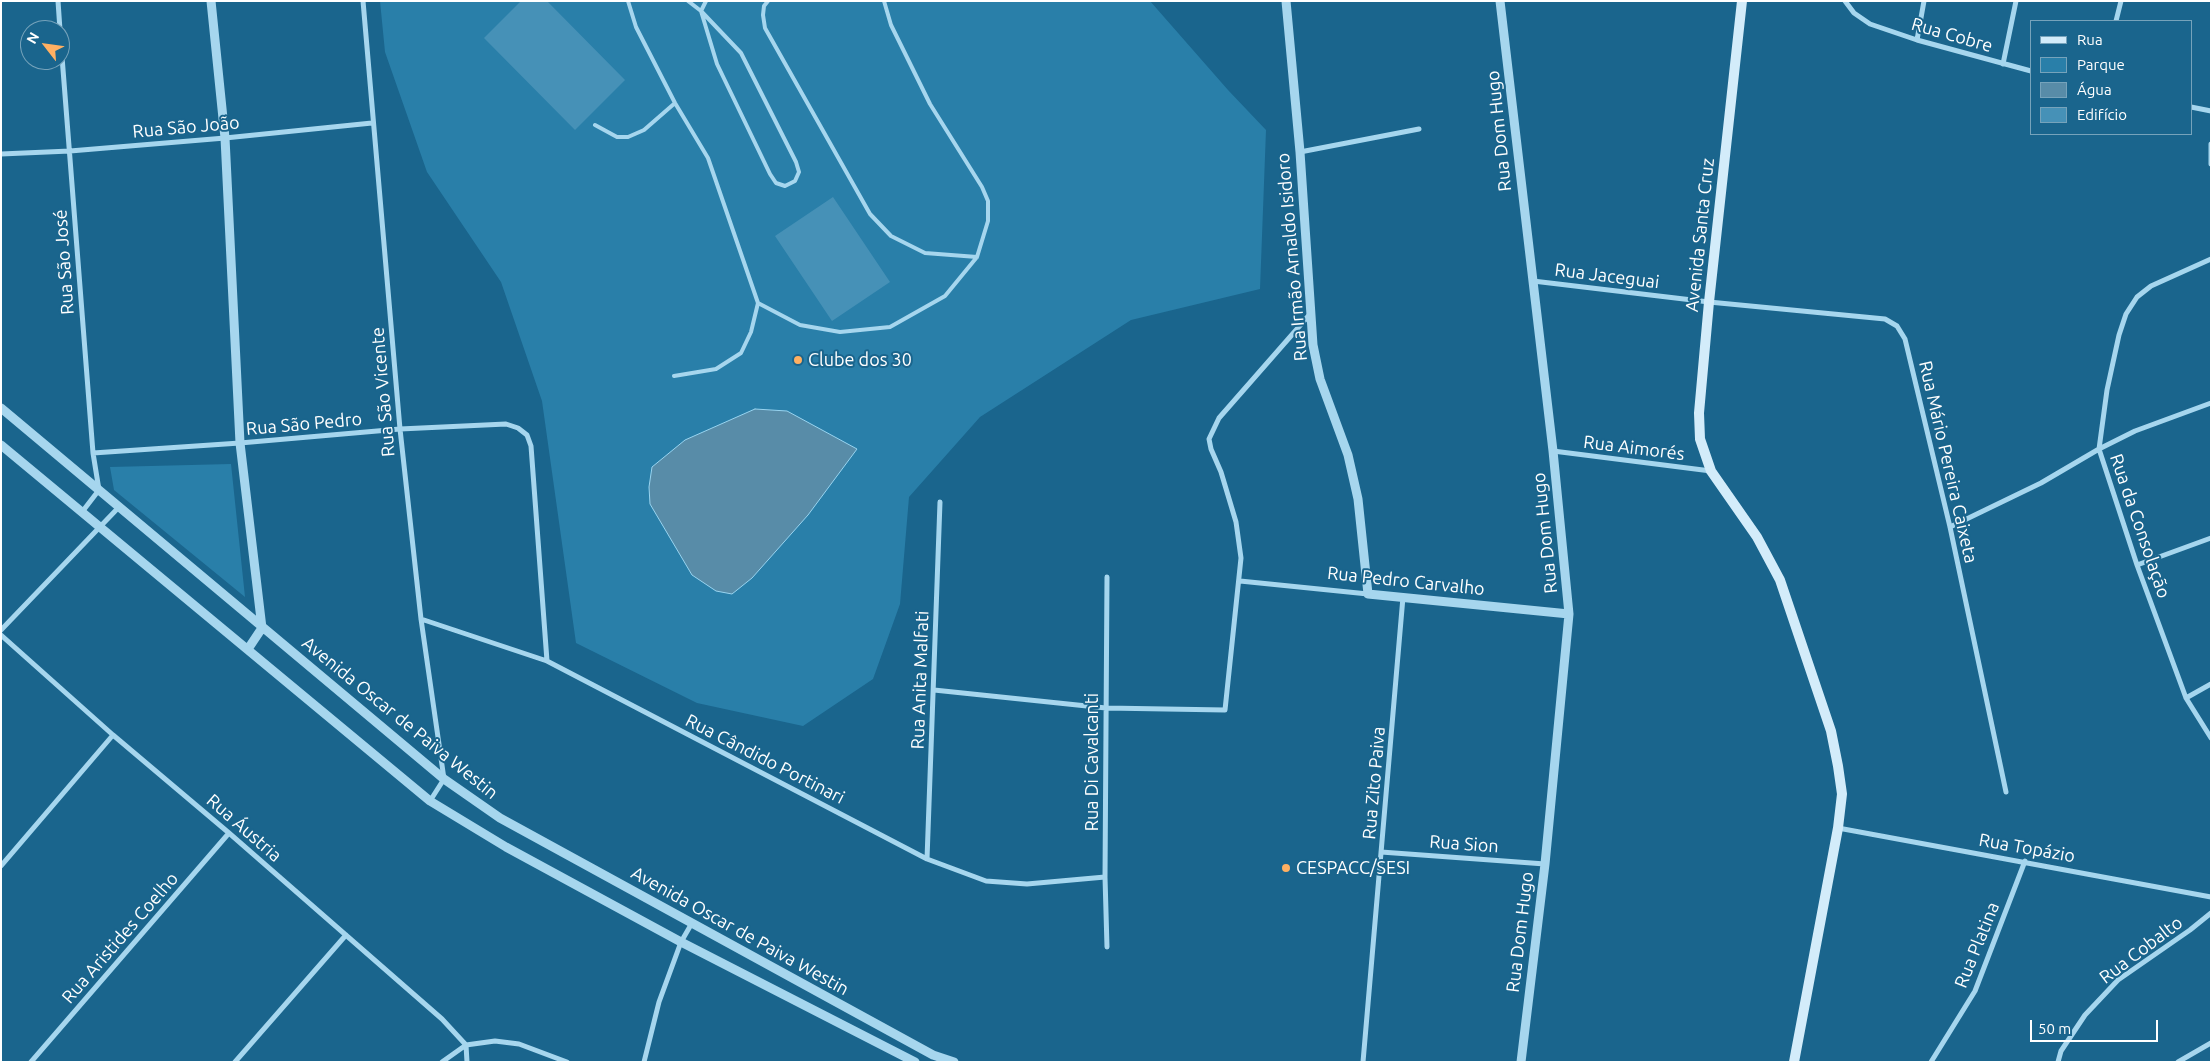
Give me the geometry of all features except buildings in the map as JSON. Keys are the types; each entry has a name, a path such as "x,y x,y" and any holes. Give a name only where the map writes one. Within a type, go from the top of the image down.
{"main road":[{"name":"Avenida Santa Cruz","path":"1742,1 1709,302 1699,413 1700,439 1711,471 1757,537 1780,580 1832,731 1842,794 1838,828 1794,1062"}],"street":[{"name":"Rua São José","path":"58,1 59,20"},
{"path":"211,1 225,138 240,443 262,628 248,649"},
{"name":"Rua São Vicente","path":"363,1 372,123 400,429 421,619 444,779"},
{"name":"Rua Irmão Arnaldo Isidoro","path":"1286,1 1300,152 1313,345 1320,379 1348,455 1358,499 1368,594"},
{"name":"Rua Dom Hugo","path":"1500,1 1569,614 1545,864 1521,1062"},
{"name":"Rua Cobre","path":"1846,1 1854,13 1870,24 1917,40 2030,71"},
{"path":"1917,40 1924,1"},
{"path":"2003,64 2016,1"},
{"path":"2116,20 2120,1"},
{"name":"Rua São José","path":"63,70 93,453 99,490"},
{"path":"2192,107 2211,111"},
{"name":"Rua São João","path":"1,154 70,151 372,123"},
{"path":"1300,152 1418,129"},
{"path":"2211,144 2211,164"},
{"name":"Rua da Consolação","path":"2186,698 2137,565 2099,449 2119,334 2126,314 2137,297 2151,286 2211,259"},
{"name":"Rua Jaceguai","path":"1532,281 1709,302"},
{"name":"Rua Mário Pereira Caixeta","path":"1709,302 1885,319 1897,326 1905,339 1950,527 2006,792"},
{"path":"934,690 1106,708 1225,710 1241,558 1236,522 1222,472 1211,449 1209,439 1219,418 1311,312"},
{"path":"1950,527 2041,483 2099,449 2135,431 2211,403"},
{"name":"Avenida Oscar de Paiva Westin","path":"1,408 444,779 500,818 932,1058 954,1062"},
{"name":"Rua São Pedro","path":"93,453 400,429 506,424 518,428 527,435 531,446 547,661"},
{"name":"Avenida Oscar de Paiva Westin","path":"1,445 430,800 506,847 682,942 914,1062"},
{"name":"Rua Aimorés","path":"1552,451 1711,471"},
{"path":"82,512 99,490"},
{"name":"Rua Anita Malfati","path":"928,859 940,502"},
{"path":"1,630 119,507"},
{"path":"2137,565 2211,538"},
{"name":"Rua Di Cavalcanti","path":"1107,577 1105,877 1107,947"},
{"name":"Rua Pedro Carvalho","path":"1240,581 1569,614"},
{"name":"Rua Zito Paiva","path":"1362,1062 1404,597"},
{"name":"Rua Cândido Portinari","path":"421,619 547,661 928,859 986,881 1027,884 1105,877"},
{"name":"Rua Áustria","path":"1,635 113,735 229,833 442,1019 466,1045"},
{"path":"2211,684 2186,698 2211,738"},
{"path":"1,866 113,735"},
{"path":"430,800 444,779"},
{"name":"Rua Topázio","path":"1838,828 2025,861 2211,897"},
{"name":"Rua Aristides Coelho","path":"31,1062 229,833"},
{"name":"Rua Sion","path":"1381,852 1545,864"},
{"name":"Rua Platina","path":"1930,1062 1975,991 2025,861"},
{"name":"Rua Cobalto","path":"2058,1062 2061,1051 2085,1015 2118,980 2211,913"},
{"path":"644,1062 659,1002 682,942 692,923"},
{"path":"235,1062 346,935"},
{"path":"442,1062 466,1045 495,1041 519,1044 566,1062"},
{"path":"2178,1062 2211,1043"},
{"path":"466,1045 467,1062"}],"lane":[{"path":"628,1 636,27 675,103 708,158 758,303 751,332 741,353 716,369 674,376"},
{"path":"688,1 701,11 741,53 796,162 799,172 795,180 785,186 776,183 717,64 701,11 706,1"},
{"path":"768,1 764,6 763,15 766,28 870,214 891,236 925,253 977,257"},
{"path":"758,303 800,325 840,332 890,328 945,296 977,257 988,221 988,201 982,187 930,104 891,25 884,1"},
{"path":"595,125 617,137 628,137 644,130 675,103"}],"green space":[{"name":"Clube dos 30","path":"380,1 1150,1 1228,90 1266,130 1260,289 1131,320 980,417 909,497 900,604 873,679 803,726 697,703 576,643 542,401 501,282 427,172 385,52"},
{"path":"231,464 245,597 114,490 110,467"}],"water":[{"path":"755,409 787,411 857,449 808,515 752,578 732,594 716,591 692,575 650,504 649,487 652,467 685,440"}],"place":[{"name":"Clube dos 30","path":"798,360"},
{"name":"CESPACC/SESI","path":"1286,868"}]}
